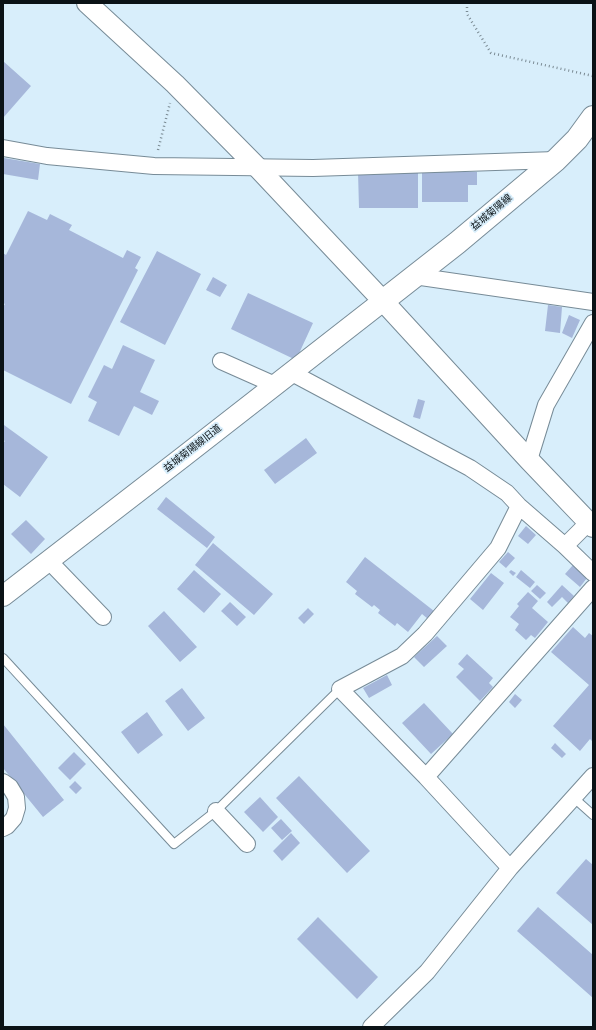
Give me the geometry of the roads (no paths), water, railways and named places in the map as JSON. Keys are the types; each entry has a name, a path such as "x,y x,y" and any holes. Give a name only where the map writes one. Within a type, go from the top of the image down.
{"main road":[{"name":"益城菊陽線","path":"383,301 457,243 556,160 577,140 593,117"}],"street":[{"path":"87,3 175,84 257,168 591,525 565,546"},
{"path":"3,148 46,156 154,166 312,168 556,160"},
{"path":"414,276 593,302"},
{"name":"益城菊陽線旧道","path":"3,596 383,301"},
{"path":"529,460 546,405 593,323"},
{"path":"221,361 275,385"},
{"path":"292,373 470,468 507,493 519,506 565,546 593,573"},
{"path":"510,868 426,777 340,689 402,656 425,634 498,548 519,506"},
{"path":"49,561 103,617"},
{"path":"426,777 593,588"},
{"path":"371,1027 427,972 510,868 593,776"},
{"path":"3,782 10,787 16,797 17,808 14,818 7,826 3,828"},
{"path":"216,811 247,844"}],"lane":[{"path":"3,658 174,844 216,811 340,689"},
{"path":"574,798 593,815"}]}
